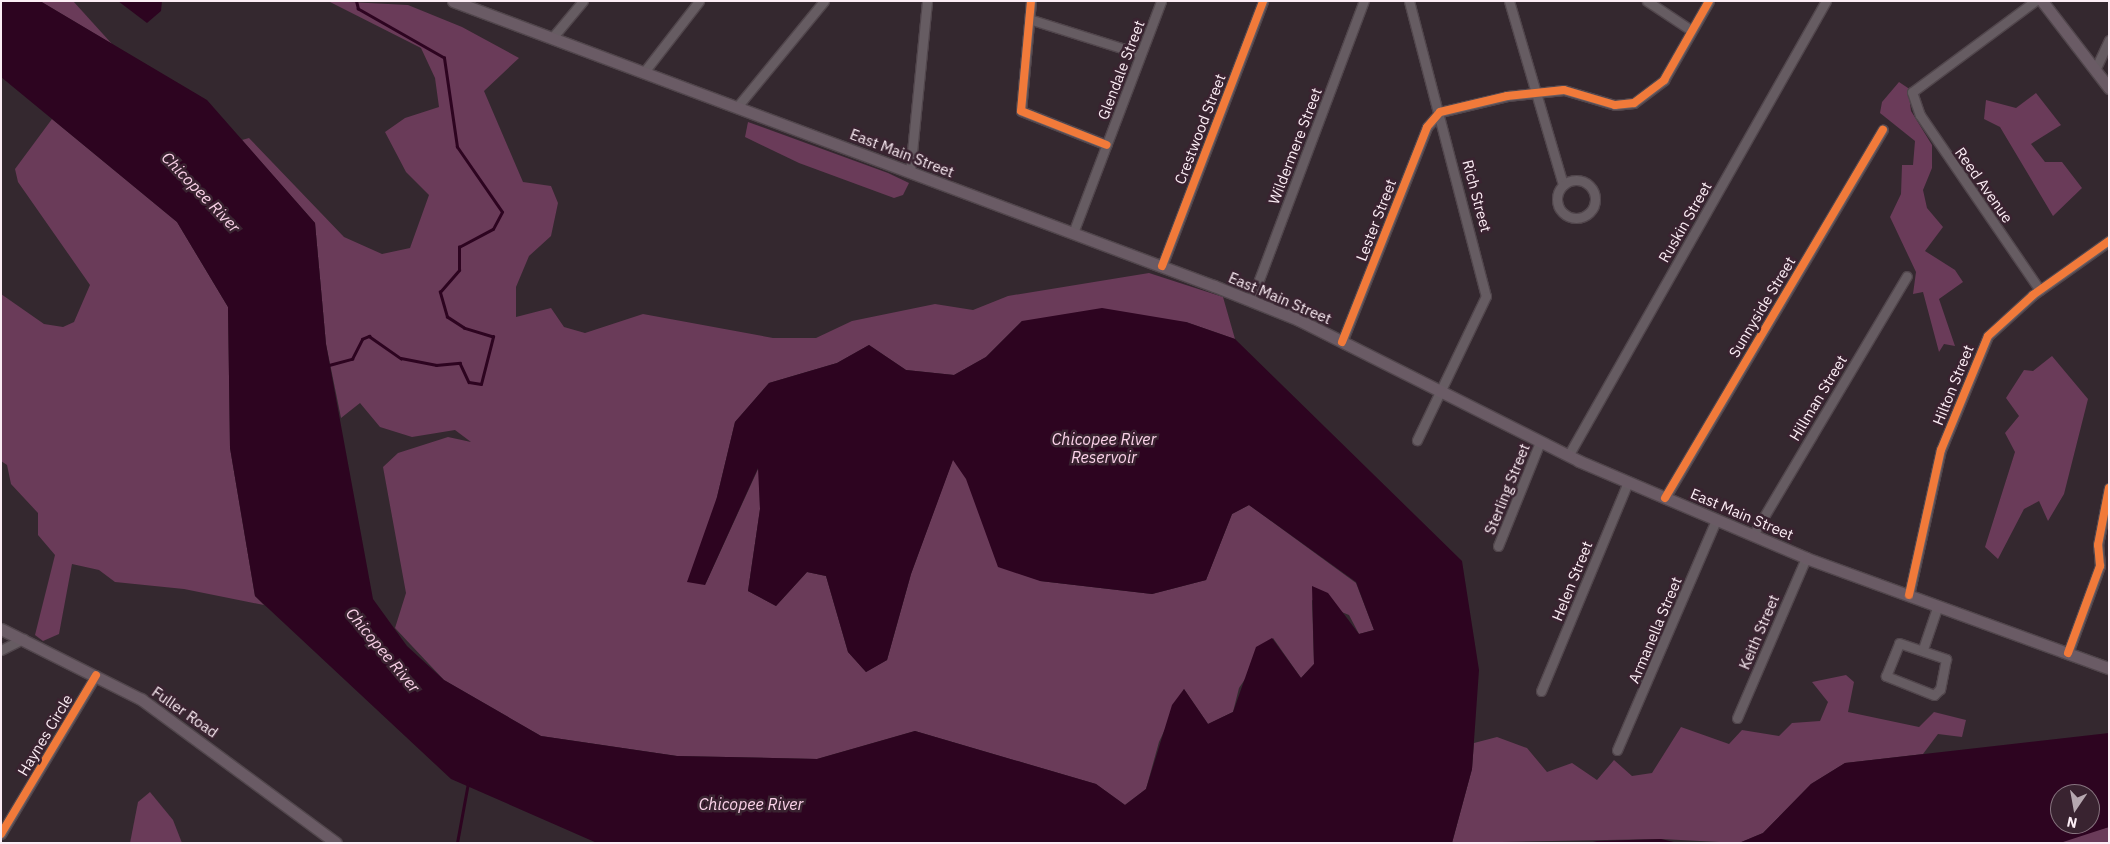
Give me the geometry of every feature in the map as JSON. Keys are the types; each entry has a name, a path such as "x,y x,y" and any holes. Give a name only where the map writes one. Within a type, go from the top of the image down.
{"main road":[{"name":"East Main Street","path":"452,1 1251,301 1342,342 1568,456 1716,520 1806,558 2109,668"},
{"path":"2042,1 2109,88"},
{"name":"Fuller Road","path":"1,629 96,675 149,705 336,843"}],"street":[{"path":"552,38 583,1"},
{"path":"644,72 699,1"},
{"path":"737,107 824,1"},
{"path":"910,172 927,1"},
{"path":"1030,1 1021,111 1107,144"},
{"name":"Glendale Street","path":"1073,233 1161,1"},
{"name":"Crestwood Street","path":"1162,266 1263,1"},
{"name":"Wildermere Street","path":"1251,301 1364,1"},
{"name":"Rich Street","path":"1409,1 1440,112 1486,296 1442,393 1417,440"},
{"path":"1509,1 1534,96 1562,186 1557,200 1562,212 1572,218 1588,214 1595,200 1590,186 1576,180 1562,186"},
{"path":"1647,1 1692,30"},
{"path":"1440,112 1507,96 1534,96 1571,90 1615,104 1634,103 1664,80 1709,1"},
{"name":"Ruskin Street","path":"1568,456 1826,1"},
{"name":"Reed Avenue","path":"2035,1 1912,92 1920,115 2040,290"},
{"path":"1029,19 1141,54"},
{"path":"2094,70 2109,40"},
{"name":"Lester Street","path":"1342,342 1424,134 1440,112"},
{"name":"Sunnyside Street","path":"1665,498 1883,130"},
{"name":"Hilton Street","path":"1909,595 1942,450 1964,391 1997,324 2040,290 2109,241"},
{"name":"Hillman Street","path":"1753,535 1907,276"},
{"name":"Sterling Street","path":"1498,546 1540,442"},
{"name":"Helen Street","path":"1541,690 1628,482"},
{"path":"2068,653 2100,566 2098,545 2109,488"},
{"name":"Armanella Street","path":"1617,750 1716,520"},
{"name":"Keith Street","path":"1737,718 1806,558"},
{"path":"1923,649 1938,605"},
{"path":"1,650 23,639"},
{"path":"1899,643 1923,649 1946,659 1948,664 1934,695 1886,676 1899,643"},
{"name":"Haynes Circle","path":"1,834 96,675"}],"shaded area":[{"path":"40,1 73,1 112,44"},
{"path":"328,1 408,5 462,27 519,58 484,91 523,182 551,186 558,203 551,236 529,256 516,287 516,317 551,308 564,327 585,333 643,314 773,338 816,338 852,321 935,304 973,310 1008,296 1149,273 1223,297 1235,339 1186,322 1022,321 986,357 954,375 906,370 869,345 837,363 769,383 735,422 717,497 705,585 759,467 760,509 748,591 776,606 807,572 826,576 848,652 866,672 887,660 911,574 953,459 1040,581 1152,594 1206,580 1232,514 1249,505 1356,583 1374,630 1359,634 1349,615 1312,600 1314,664 1301,678 1273,638 1239,688 1233,712 1208,724 1184,689 1159,742 1146,789 1125,805 1096,784 915,731 817,759 677,756 541,736 444,680 395,628 406,593 383,467 398,453 448,437 471,442 455,430 412,437 380,427 360,403 341,418 326,344 315,223 242,140 249,138 344,237 382,254 410,248 429,195 406,172 385,132 405,118 439,107 435,78 421,48"},
{"path":"1899,82 1908,88 1911,111 1932,145 1932,168 1923,190 1927,208 1943,227 1925,251 1955,270 1963,282 1939,299 1955,346 1944,344 1939,352 1923,292 1913,294 1916,272 1890,217 1901,194 1902,165 1913,165 1915,141 1880,113 1882,102"},
{"path":"2036,93 2061,125 2031,144 2045,162 2062,162 2082,188 2053,216 2000,127 1984,119 1986,100 2016,108"},
{"path":"52,119 177,222 228,307 230,448 255,596 264,605 184,589 115,582 99,570 72,564 59,634 43,641 35,635 55,555 38,535 38,513 11,484 7,465 1,461 1,294 44,324 63,327 74,322 90,285 18,182 15,169"},
{"path":"748,122 888,173 909,183 903,195 894,198 799,163 745,137"},
{"path":"2052,356 2088,399 2064,494 2048,521 2039,501 2024,509 1998,559 1985,547 2015,452 2005,433 2019,416 2006,398 2024,370 2033,371"},
{"path":"1846,675 1854,682 1848,712 1919,727 1934,712 1966,720 1962,737 1938,734 1923,754 1845,763 1811,784 1763,833 1739,843 1661,839 1452,843 1472,769 1474,743 1497,737 1527,748 1547,772 1572,763 1597,780 1614,760 1632,776 1652,773 1681,727 1729,744 1742,730 1779,736 1792,723 1820,721 1828,702 1812,682"},
{"path":"150,792 173,820 182,843 130,843 138,802"},
{"path":"2109,827 2109,843 2060,843 2067,838 2082,834 2100,834 2100,829"}],"water":[{"name":"Chicopee River Reservoir","path":"1,1 40,1 207,100 315,223 326,344 373,599 407,646 444,680 541,736 677,756 817,759 915,731 1096,784 1125,805 1146,789 1172,705 1184,689 1208,724 1233,712 1256,647 1272,638 1301,678 1314,664 1312,586 1328,593 1359,634 1374,630 1356,582 1249,505 1232,514 1206,580 1152,594 1040,581 998,567 966,479 953,460 911,574 887,660 866,672 848,652 826,576 807,572 776,606 748,591 760,509 758,468 705,585 687,582 717,497 735,422 769,383 837,363 869,345 906,370 954,375 986,357 1022,321 1102,308 1186,322 1235,339 1462,561 1479,670 1472,769 1452,843 597,843 451,779 255,596 230,448 228,307 177,222 1,77"},
{"path":"118,1 162,1 161,11 147,23"},
{"path":"2109,733 2109,827 2100,830 2100,784 2050,784 2050,834 2088,834 2060,843 1739,843 1763,833 1811,784 1845,763"},
{"path":"1661,839 1678,843 1589,843 1597,841"}],"waterway":[{"path":"329,365 352,359 362,339 369,336 401,358 436,365 460,363 469,382 481,384 493,337 464,328 447,317 440,292 459,270 459,247 493,229 502,212 457,147 444,58 358,9 356,1"},
{"path":"457,843 468,783"}],"cycle path":[{"path":"1031,1 1021,111 1107,145"},
{"path":"1162,266 1263,1"},
{"path":"1342,342 1427,127 1440,112 1507,96 1564,90 1615,105 1634,103 1664,80 1709,1"},
{"path":"1665,498 1883,130"},
{"path":"1909,595 1941,450 1988,336 2033,295 2109,241"},
{"path":"2068,653 2100,566 2098,545 2109,488"},
{"path":"1,834 96,675"}],"water label":[{"name":"Chicopee River","path":"201,192"},
{"name":"Chicopee River","path":"383,650"},
{"name":"Chicopee River","path":"751,804"}]}
